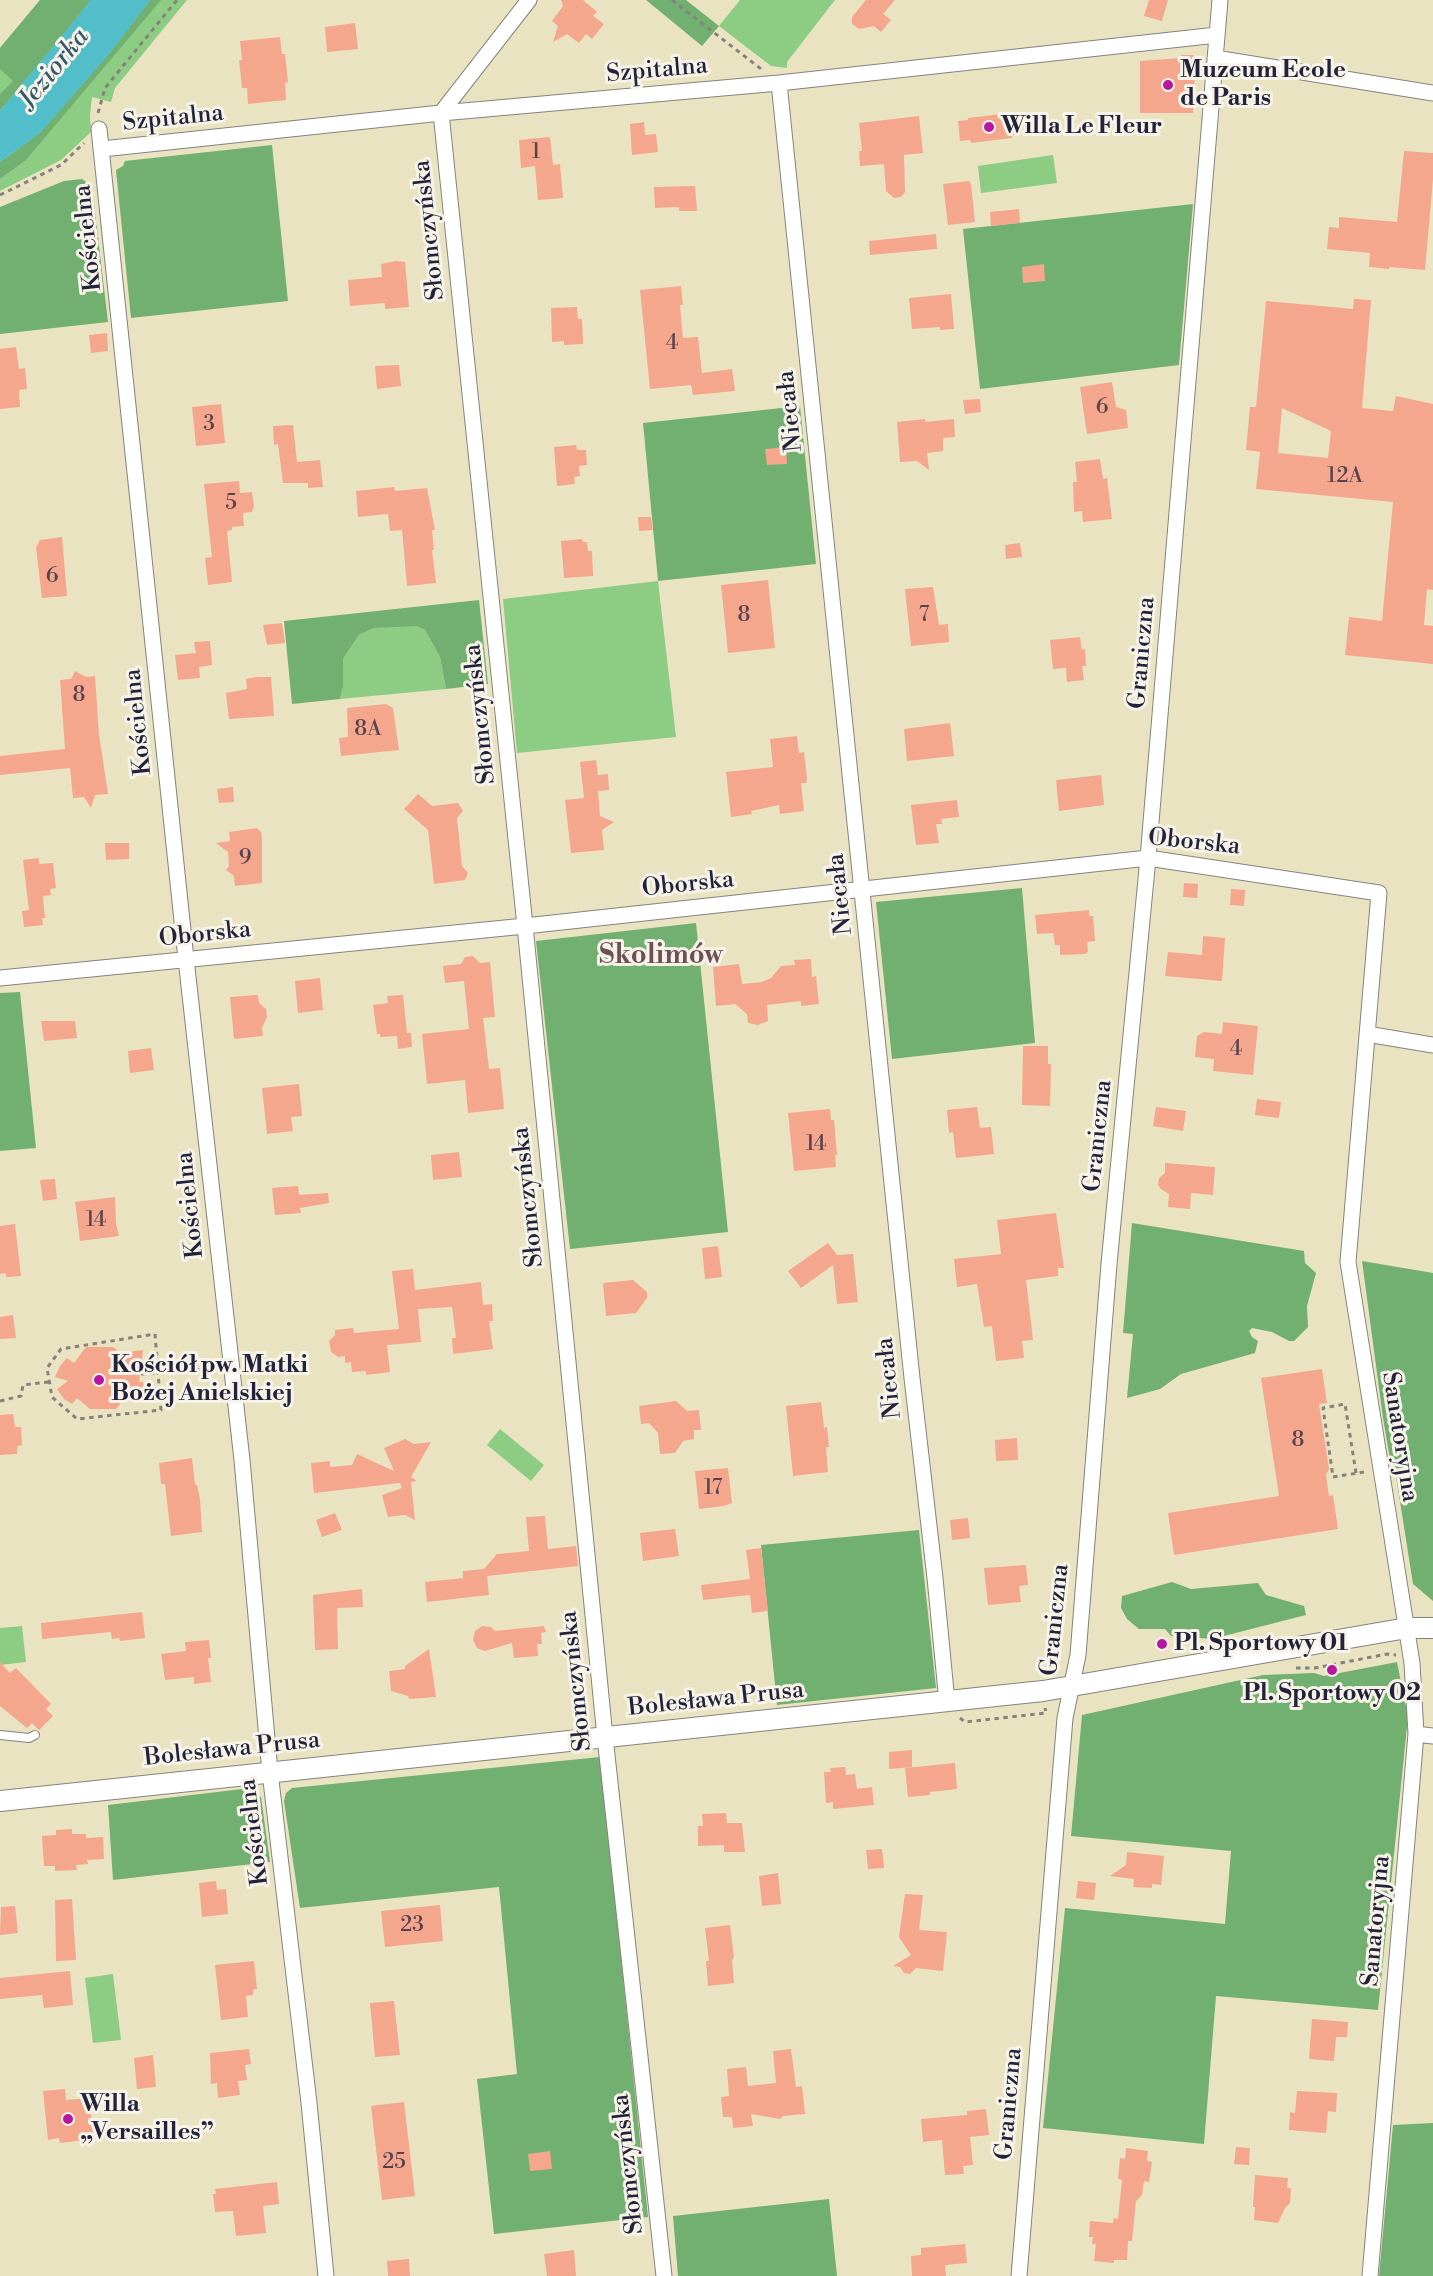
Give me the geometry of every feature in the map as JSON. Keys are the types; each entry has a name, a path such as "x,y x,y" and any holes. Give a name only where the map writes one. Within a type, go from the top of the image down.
{"street":[{"path":"441,113 529,0"},
{"name":"Graniczna","path":"1019,2276 1065,1718 1078,1655 1109,1264 1149,858 1220,0"},
{"name":"Szpitalna","path":"102,149 441,113 779,83 1217,35"},
{"path":"1215,58 1433,93"},
{"name":"Niecała","path":"779,83 947,1701"},
{"name":"Słomczyńska","path":"441,113 525,926 605,1737 664,2276"},
{"name":"Kościelna","path":"99,129 186,959 242,1460 270,1772 309,2103 326,2276"},
{"name":"Oborska","path":"0,978 525,926 1149,858 1379,893"},
{"name":"Sanatoryjna","path":"1370,2276 1416,1734 1412,1663 1407,1628 1348,1262 1379,893"},
{"path":"1367,1034 1433,1045"},
{"name":"Bolesława Prusa","path":"0,1801 1072,1688 1407,1628 1433,1628"},
{"path":"1416,1734 1433,1736"}],"lane":[{"path":"0,1735 29,1738 35,1735"}],"path":[{"path":"0,195 61,165 99,129 98,108 105,88 177,0"},
{"path":"672,0 779,83"},
{"path":"154,1334 158,1372 161,1410 77,1419 52,1397 47,1368 61,1349 154,1334"},
{"path":"141,1374 218,1367"},
{"path":"0,1401 21,1396 23,1385 49,1382"},
{"path":"1356,1473 1346,1404 1323,1408 1333,1477 1369,1472"},
{"path":"1294,1668 1315,1668 1386,1654 1395,1654 1403,1665 1412,1663"}],"green space":[{"path":"40,0 187,0 115,88 111,102 92,97 91,132 61,160 0,191 0,179 25,161 0,94 0,48"},
{"path":"40,0 91,0 0,111 0,94 13,81 0,69 0,48"},
{"path":"150,0 161,0 25,161 0,179 0,162 40,133 110,53"},
{"path":"646,0 686,0 719,26 702,46"},
{"path":"740,0 835,0 787,62 787,68 771,66 719,26"},
{"path":"272,145 288,301 131,318 116,170 123,166 125,161"},
{"path":"1053,155 1057,183 981,193 978,166"},
{"path":"82,179 92,186 108,322 0,334 0,207 64,181"},
{"path":"1193,204 1179,365 980,389 963,229"},
{"path":"800,406 816,564 658,581 643,423"},
{"path":"658,581 676,737 517,753 503,599"},
{"path":"479,600 488,684 446,689 440,657 425,630 416,626 374,628 359,635 343,659 343,687 340,699 292,704 284,621"},
{"path":"416,626 425,630 440,657 446,689 340,699 343,687 343,659 359,635 374,628"},
{"path":"1022,888 1035,1043 892,1059 876,902"},
{"path":"696,923 728,1232 570,1249 536,941"},
{"path":"20,992 36,1148 0,1151 0,993"},
{"path":"1132,1223 1304,1251 1305,1263 1316,1273 1307,1306 1308,1327 1294,1341 1289,1341 1272,1332 1252,1328 1249,1331 1258,1341 1255,1353 1181,1374 1160,1389 1127,1398 1133,1334 1123,1333"},
{"path":"1362,1261 1433,1273 1433,1601 1413,1584 1395,1470 1390,1459 1383,1418"},
{"path":"500,1429 544,1465 531,1481 487,1445"},
{"path":"919,1530 936,1688 777,1705 761,1545"},
{"path":"1172,1582 1191,1589 1258,1583 1266,1595 1304,1606 1306,1615 1212,1639 1171,1636 1165,1629 1139,1629 1127,1619 1121,1608 1122,1596"},
{"path":"22,1626 26,1662 0,1665 0,1628"},
{"path":"1397,1662 1408,1717 1378,2010 1216,1996 1204,2144 1043,2128 1065,1908 1225,1924 1231,1851 1071,1836 1082,1715 1263,1675 1314,1673 1324,1676"},
{"path":"600,1757 648,2217 494,2234 477,2079 517,2074 499,1887 300,1908 284,1801 286,1793 292,1788"},
{"path":"242,1789 261,1797 270,1862 113,1880 108,1805"},
{"path":"113,1974 121,2040 93,2043 85,1978"},
{"path":"1433,2123 1433,2276 1379,2276 1393,2125"},
{"path":"829,2199 837,2276 678,2276 673,2216"}],"water":[{"name":"Jeziorka","path":"91,0 150,0 110,53 40,133 0,162 0,111"}],"building":[{"path":"561,0 583,0 597,12 593,16 604,24 592,39 586,34 579,43 567,34 553,42 558,26 552,21 563,6"},
{"path":"866,0 895,0 883,14 891,20 881,32 874,26 859,29 852,24 852,17"},
{"path":"1149,0 1168,0 1162,21 1144,16"},
{"path":"355,23 358,49 327,52 325,27"},
{"path":"280,37 282,54 285,54 288,82 285,83 286,100 248,104 247,88 242,88 239,60 242,60 240,41"},
{"name":"Muzeum Ecole de Paris","path":"1181,55 1193,55 1198,61 1199,72 1195,72 1193,113 1140,113 1140,61 1181,58"},
{"name":"Willa Le Fleur","path":"1009,113 1010,116 1018,115 1020,134 1012,135 1012,138 971,143 970,140 960,141 958,121"},
{"path":"919,116 923,153 904,155 905,192 901,197 894,198 886,191 884,164 860,166 859,151 862,151 859,123"},
{"path":"644,122 645,135 656,134 658,152 632,155 630,124"},
{"path":"550,137 553,165 560,164 563,198 538,200 535,166 521,168 519,140"},
{"path":"1404,151 1433,153 1425,270 1369,267 1370,253 1327,249 1329,227 1339,228 1339,217 1397,222"},
{"path":"969,181 975,222 948,225 943,184"},
{"path":"695,186 697,211 679,211 679,207 655,208 654,187"},
{"path":"1019,209 1020,223 991,226 990,212"},
{"path":"936,234 937,249 870,255 869,241"},
{"path":"405,262 409,307 385,309 385,303 350,306 348,280 382,277 381,264"},
{"path":"1044,264 1045,281 1023,283 1022,267"},
{"path":"681,286 683,338 698,337 702,373 732,369 735,391 693,395 691,385 650,389 640,290"},
{"path":"951,294 954,329 940,330 940,327 912,329 909,298"},
{"path":"1354,299 1371,300 1362,408 1393,411 1396,396 1433,404 1433,590 1427,589 1424,625 1433,626 1433,664 1345,655 1349,617 1382,621 1393,502 1256,489 1260,452 1246,450 1250,407 1256,407 1266,301 1353,309","holes":["1282,408 1331,431 1328,458 1278,453"]},
{"path":"577,307 578,319 582,319 583,344 564,345 564,341 552,342 551,308"},
{"path":"107,333 108,351 91,353 89,335"},
{"path":"16,347 19,369 25,368 27,389 19,390 20,407 0,409 0,349"},
{"path":"399,365 401,386 377,389 375,366"},
{"path":"1112,382 1116,407 1126,410 1128,428 1087,434 1080,387"},
{"path":"980,399 981,412 965,414 963,400"},
{"path":"221,404 225,443 196,446 192,407"},
{"path":"925,419 925,422 954,419 955,437 943,438 943,451 927,453 929,470 917,461 900,462 897,422"},
{"path":"293,425 297,462 320,460 323,487 308,488 308,483 283,483 278,444 274,445 273,426"},
{"path":"576,445 577,450 586,450 587,465 579,466 580,476 574,477 575,484 557,486 554,447"},
{"path":"786,447 787,464 767,465 765,449"},
{"path":"1100,459 1103,479 1107,478 1112,519 1083,522 1082,511 1074,512 1073,482 1077,482 1075,462"},
{"path":"239,481 240,493 252,492 254,506 252,512 243,513 244,526 232,527 232,530 227,531 232,582 208,585 205,558 212,557 204,484"},
{"path":"394,487 395,491 427,488 435,530 432,530 434,550 432,550 436,583 407,586 402,530 390,531 388,514 358,517 356,491"},
{"path":"638,517 651,517 653,530 639,531"},
{"path":"62,537 67,596 42,598 36,547 40,540"},
{"path":"582,539 583,542 587,542 588,551 592,551 593,576 564,578 561,541"},
{"path":"1020,543 1022,557 1006,559 1005,545"},
{"path":"768,580 775,648 728,653 721,585"},
{"path":"933,587 939,625 948,624 949,642 911,646 905,589"},
{"path":"282,623 285,643 267,645 263,625"},
{"path":"1080,637 1082,650 1085,649 1086,666 1082,666 1084,680 1067,682 1066,668 1053,669 1050,640"},
{"path":"210,641 212,665 199,667 200,678 178,680 175,655 196,653 194,642"},
{"path":"75,671 86,677 95,676 99,735 108,794 95,795 91,808 84,797 73,798 70,768 0,775 0,756 65,749 60,680 71,679"},
{"path":"271,677 274,716 229,719 226,693 247,689 246,679"},
{"path":"386,704 393,708 399,750 341,756 339,738 348,737 347,708"},
{"path":"950,723 954,756 907,761 904,729"},
{"path":"797,736 799,753 804,752 807,778 806,783 801,783 804,811 780,814 779,805 751,811 752,814 731,817 726,772 773,767 770,739"},
{"path":"596,760 598,775 608,774 609,790 598,791 600,816 614,822 602,830 604,850 571,853 565,800 584,798 580,762"},
{"path":"1101,775 1104,805 1059,811 1056,780"},
{"path":"233,787 234,802 219,803 217,789"},
{"path":"418,794 432,806 458,803 463,811 457,818 462,866 468,873 465,880 434,884 428,830 404,809"},
{"path":"957,800 959,817 941,819 942,824 936,824 939,843 916,845 911,805"},
{"path":"257,828 262,838 262,883 235,886 234,876 226,870 229,866 228,852 216,843 230,841 229,832"},
{"path":"105,843 129,843 129,859 106,860"},
{"path":"39,858 39,864 53,863 56,888 50,889 51,895 43,896 45,918 42,918 43,925 24,927 22,911 29,910 23,860"},
{"path":"1184,883 1198,884 1197,898 1183,897"},
{"path":"1231,889 1245,890 1244,906 1230,905"},
{"path":"1089,910 1089,916 1093,916 1095,941 1087,942 1088,952 1085,954 1060,955 1060,945 1055,945 1053,933 1037,934 1035,915"},
{"path":"1203,936 1225,938 1222,981 1165,976 1168,952 1202,955"},
{"path":"473,956 480,963 490,962 495,1017 483,1018 489,1069 500,1068 504,1109 468,1113 465,1080 427,1084 422,1034 469,1029 464,981 445,983 443,966 461,964 465,957"},
{"path":"811,959 812,977 816,976 819,1004 801,1006 801,1001 767,1005 768,1021 758,1025 748,1023 747,1014 735,1004 716,1006 713,967 739,964 742,984 762,982 771,978 781,966 795,965 794,960"},
{"path":"320,978 323,1010 298,1013 295,981"},
{"path":"258,995 259,1003 266,1009 267,1017 262,1028 263,1036 234,1039 230,997"},
{"path":"403,995 407,1033 411,1033 412,1047 398,1049 397,1036 380,1037 380,1034 377,1034 373,1005 388,1003 387,996"},
{"path":"41,1021 75,1021 77,1038 44,1041"},
{"path":"1223,1022 1258,1026 1253,1075 1213,1071 1214,1059 1195,1057 1197,1036 1204,1032 1222,1034"},
{"path":"1023,1046 1048,1046 1048,1064 1051,1064 1050,1106 1022,1105"},
{"path":"151,1048 154,1070 130,1073 128,1051"},
{"path":"299,1084 302,1116 291,1117 293,1131 267,1134 262,1088"},
{"path":"1257,1099 1281,1102 1279,1118 1255,1115"},
{"path":"977,1107 980,1128 991,1127 994,1154 956,1158 953,1132 949,1133 947,1110"},
{"path":"1156,1107 1186,1111 1183,1131 1153,1126"},
{"path":"830,1109 831,1120 834,1120 836,1167 794,1171 788,1113"},
{"path":"459,1152 462,1177 433,1180 431,1155"},
{"path":"1165,1163 1215,1167 1213,1195 1191,1193 1190,1209 1168,1207 1169,1194 1158,1185 1159,1178 1165,1173"},
{"path":"55,1179 57,1199 43,1201 40,1180"},
{"path":"298,1186 299,1195 328,1193 329,1203 300,1208 301,1213 275,1215 272,1188"},
{"path":"115,1197 119,1236 80,1241 75,1202"},
{"path":"1056,1213 1064,1268 1058,1268 1058,1276 1026,1280 1033,1340 1022,1341 1024,1358 996,1361 992,1326 984,1327 977,1284 957,1287 954,1259 1001,1254 997,1220"},
{"path":"15,1224 21,1276 6,1277 6,1273 0,1274 0,1226"},
{"path":"828,1243 837,1255 853,1254 858,1302 837,1304 833,1265 801,1288 788,1271"},
{"path":"718,1246 722,1277 705,1279 702,1248"},
{"path":"413,1269 415,1290 481,1282 483,1305 492,1304 493,1321 489,1321 493,1349 453,1354 452,1338 456,1338 452,1307 418,1309 421,1342 387,1345 390,1372 366,1375 366,1371 352,1372 351,1362 345,1363 345,1356 338,1357 331,1352 329,1341 335,1335 335,1330 353,1328 354,1333 399,1329 392,1271"},
{"path":"633,1280 647,1292 647,1298 636,1313 606,1316 603,1283"},
{"path":"13,1315 16,1338 0,1339 0,1317"},
{"name":"Kościół pw. Matki Bożej Anielskiej","path":"86,1347 113,1347 120,1353 143,1350 139,1382 143,1382 144,1398 125,1398 116,1409 90,1409 77,1398 72,1404 64,1399 57,1389 68,1381 55,1377 67,1358 74,1363"},
{"path":"1322,1369 1327,1403 1319,1404 1329,1469 1326,1475 1329,1496 1333,1495 1338,1529 1174,1555 1168,1513 1279,1496 1261,1378"},
{"path":"676,1401 687,1411 699,1410 701,1430 694,1430 694,1439 683,1441 675,1453 660,1454 658,1433 649,1423 641,1424 639,1406"},
{"path":"821,1402 829,1447 826,1447 828,1472 793,1476 786,1406"},
{"path":"13,1414 15,1427 21,1427 22,1445 17,1446 17,1454 0,1455 0,1415"},
{"path":"1017,1438 1018,1460 996,1461 995,1440"},
{"path":"405,1439 414,1444 431,1442 411,1477 417,1481 411,1482 415,1520 405,1515 388,1517 382,1495 402,1488 400,1483 314,1493 311,1463 330,1461 330,1467 352,1465 357,1454 394,1471 384,1448"},
{"path":"192,1458 195,1485 197,1485 200,1499 202,1532 171,1536 165,1484 161,1484 159,1463"},
{"path":"728,1468 732,1503 699,1509 695,1471"},
{"path":"335,1513 342,1530 322,1537 316,1520"},
{"path":"545,1516 548,1549 576,1546 578,1566 487,1576 489,1595 427,1602 425,1582 463,1578 463,1571 484,1569 497,1554 529,1551 526,1517"},
{"path":"968,1518 970,1538 952,1540 950,1520"},
{"path":"675,1529 679,1556 643,1561 640,1533"},
{"path":"761,1548 768,1611 752,1613 750,1595 703,1600 701,1585 750,1579 746,1550"},
{"path":"1026,1565 1028,1585 1019,1586 1021,1602 988,1605 984,1568"},
{"path":"362,1589 363,1607 337,1608 338,1649 315,1650 313,1595"},
{"path":"142,1612 145,1638 120,1641 119,1638 112,1639 111,1632 42,1639 41,1623"},
{"path":"482,1626 491,1627 495,1631 544,1626 546,1632 541,1633 542,1644 537,1644 538,1656 514,1658 512,1643 485,1651 477,1648 473,1640 475,1631"},
{"path":"209,1640 211,1658 208,1658 211,1682 194,1684 194,1677 165,1680 161,1654 186,1651 185,1642"},
{"path":"429,1649 436,1697 409,1699 408,1696 391,1691 389,1671 405,1669 405,1666"},
{"path":"0,1662 10,1673 16,1668 51,1704 46,1709 53,1716 39,1730 32,1723 27,1728 0,1706"},
{"path":"912,1750 912,1767 889,1769 889,1752"},
{"path":"955,1763 957,1789 908,1797 905,1768"},
{"path":"845,1767 846,1775 855,1774 857,1789 872,1787 874,1805 833,1809 833,1802 826,1803 824,1772 831,1772 830,1768"},
{"path":"726,1813 727,1823 742,1823 745,1852 724,1852 724,1845 698,1846 698,1826 703,1826 702,1814"},
{"path":"72,1829 72,1834 86,1834 86,1838 103,1837 104,1859 87,1860 88,1864 76,1865 77,1870 55,1871 55,1866 44,1866 42,1836 56,1835 56,1830"},
{"path":"882,1849 884,1868 868,1869 866,1850"},
{"path":"1127,1852 1164,1856 1161,1885 1152,1884 1152,1888 1133,1887 1134,1879 1110,1876 1126,1865"},
{"path":"778,1873 781,1904 762,1906 759,1876"},
{"path":"216,1881 217,1890 226,1889 228,1914 202,1917 199,1883"},
{"path":"1078,1881 1096,1883 1094,1900 1076,1898"},
{"path":"905,1894 923,1895 919,1930 947,1932 943,1971 916,1968 910,1974 904,1973 900,1967 893,1966 911,1955 899,1937"},
{"path":"72,1899 76,1960 56,1961 55,1900"},
{"path":"440,1905 443,1941 385,1947 381,1911"},
{"path":"15,1906 18,1933 0,1935 1,1907"},
{"path":"730,1925 734,1983 708,1986 706,1961 709,1961 705,1928"},
{"path":"254,1961 257,1989 253,1989 253,1995 246,1996 248,2017 221,2020 215,1965"},
{"path":"70,1971 73,2005 44,2008 42,1995 0,1999 0,1978"},
{"path":"394,2001 400,2055 375,2057 370,2003"},
{"path":"1312,2019 1348,2022 1347,2037 1336,2037 1334,2061 1309,2059"},
{"path":"249,2049 251,2064 245,2065 247,2080 238,2081 240,2095 218,2098 217,2083 211,2084 210,2053"},
{"path":"791,2049 796,2087 802,2086 805,2114 783,2116 780,2119 751,2114 753,2126 733,2128 732,2117 723,2117 721,2097 729,2096 727,2069 746,2067 748,2086 776,2083 773,2051"},
{"path":"153,2055 156,2087 137,2089 134,2058"},
{"name":"Willa „Versailles”","path":"65,2089 66,2100 89,2098 93,2135 84,2136 85,2140 60,2143 59,2138 48,2140 43,2091"},
{"path":"1297,2091 1337,2093 1336,2112 1328,2111 1326,2133 1289,2130 1290,2112 1295,2113"},
{"path":"404,2102 415,2196 382,2200 371,2106"},
{"path":"986,2109 989,2135 970,2137 973,2165 963,2166 964,2174 945,2175 942,2140 923,2142 921,2119 967,2115 967,2111"},
{"path":"1236,2147 1250,2148 1249,2165 1234,2164"},
{"path":"1126,2148 1148,2151 1147,2161 1152,2162 1149,2182 1144,2181 1142,2195 1136,2201 1132,2241 1128,2241 1127,2260 1114,2260 1114,2263 1094,2261 1096,2244 1092,2244 1093,2237 1089,2237 1090,2221 1113,2223 1114,2218 1118,2219 1122,2180 1118,2179 1120,2158 1125,2159"},
{"path":"550,2151 552,2169 530,2171 528,2154"},
{"path":"1255,2175 1288,2178 1287,2188 1291,2188 1290,2203 1278,2223 1254,2220"},
{"path":"277,2182 279,2204 263,2206 266,2233 236,2236 233,2211 215,2212 213,2194 216,2194 215,2189"},
{"path":"965,2244 967,2263 945,2265 946,2276 912,2276 911,2256 921,2255 921,2248"},
{"path":"574,2250 576,2276 547,2276 544,2254"},
{"path":"409,2259 410,2276 388,2276 387,2261"}],"place":[{"name":"Muzeum Ecole de Paris","path":"1168,85"},
{"name":"Willa Le Fleur","path":"989,127"},
{"name":"Kościół pw. Matki Bożej Anielskiej","path":"99,1380"},
{"name":"Pl. Sportowy 01","path":"1162,1644"},
{"name":"Pl. Sportowy 02","path":"1332,1670"},
{"name":"Willa „Versailles”","path":"68,2119"}],"district":[{"name":"Skolimów","path":"661,957"}]}
